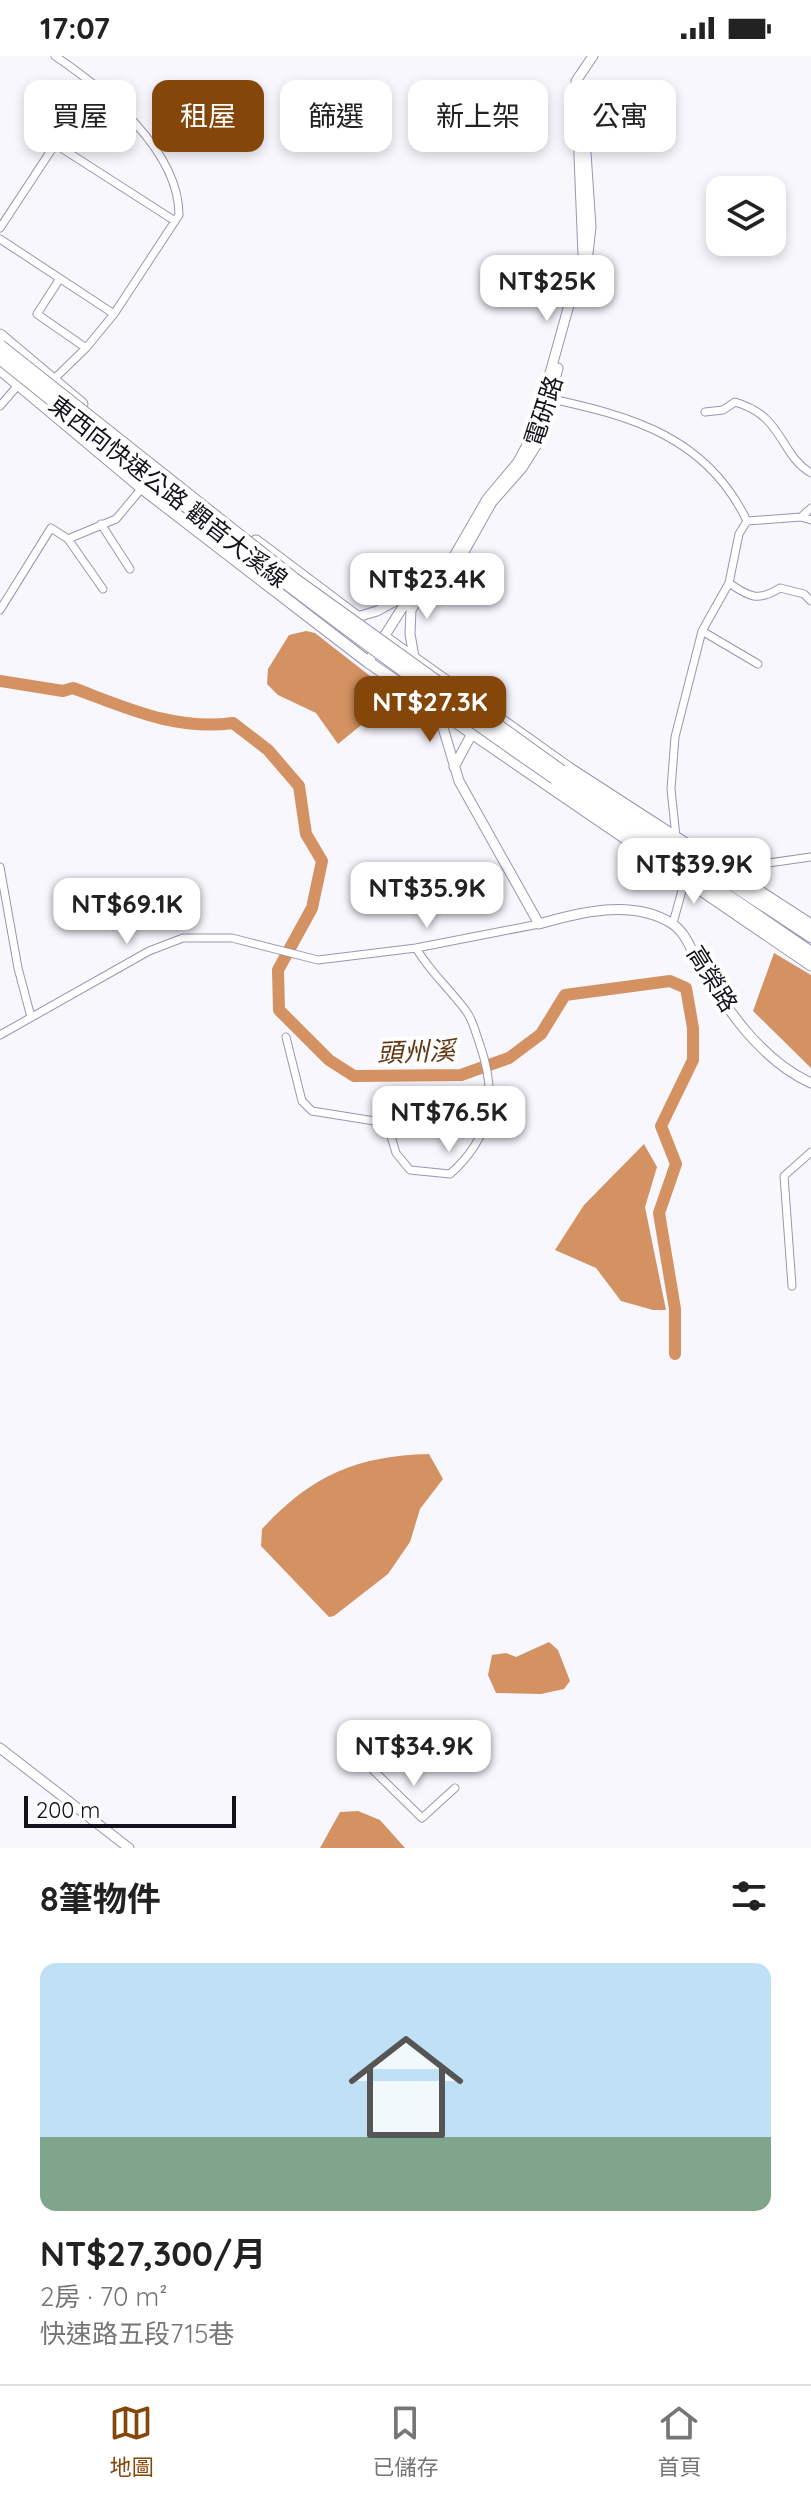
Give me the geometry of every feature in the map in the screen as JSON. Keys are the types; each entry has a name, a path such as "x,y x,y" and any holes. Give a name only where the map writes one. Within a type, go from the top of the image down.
{"highway":[{"name":"東西向快速公路 觀音大溪線","path":"0,346 294,579 603,800 811,934"},
{"name":"東西向快速公路 觀音大溪線","path":"0,358 121,458 288,587 525,758 811,953"},
{"path":"768,898 811,934"},
{"path":"744,920 811,953"}],"main road":[{"path":"0,335 132,445 382,636 485,709 811,925"},
{"path":"0,369 142,488 368,662 811,965"}],"street":[{"path":"55,56 91,80"},
{"name":"電研路","path":"368,662 406,602 456,566 492,502 522,468 539,441 546,398 583,255 576,81 593,56"},
{"name":"電研路","path":"546,398 590,253 582,83 600,56"},
{"path":"53,380 86,348 114,314 179,215 179,204 157,147 136,125"},
{"path":"0,228 50,152"},
{"path":"67,152 175,221"},
{"path":"0,239 114,314"},
{"path":"59,280 37,314 86,348"},
{"path":"0,406 19,384"},
{"path":"546,398 618,413 677,443 713,468 735,496 747,521"},
{"path":"705,412 723,410 735,402 747,406 778,429 799,465 811,473"},
{"path":"68,539 116,519 142,488"},
{"path":"801,517 811,508"},
{"path":"747,521 801,517 811,520"},
{"path":"676,837 671,759 702,631 729,583 739,534 747,521"},
{"path":"101,524 130,569"},
{"path":"0,610 51,528 68,539 103,589"},
{"path":"729,583 751,598 764,598 780,588 804,594 811,601"},
{"path":"357,617 377,611 424,588"},
{"path":"414,657 410,634 411,610 424,588"},
{"path":"702,631 758,664"},
{"path":"454,767 485,709"},
{"path":"438,711 454,767 539,924"},
{"path":"723,869 811,857"},
{"path":"0,867 18,968 31,1017 0,1035"},
{"path":"673,923 685,880"},
{"name":"高榮路","path":"31,1017 149,951 183,938 223,937 313,959 416,948 539,924 585,911 644,912 673,923 685,936 698,962 749,1036 791,1073 811,1083"},
{"path":"286,1037 302,1101 312,1111 387,1123 396,1153 410,1170 450,1174 470,1156 488,1122 489,1070 468,1013 428,969 416,948"},
{"path":"792,1286 784,1176 811,1152"},
{"path":"0,1748 129,1848"},
{"path":"373,1770 422,1818 455,1788"}],"shaded area":[{"path":"306,631 315,633 379,683 383,693 365,722 338,744 316,713 278,695 267,684 268,669 289,635"},
{"path":"774,953 811,975 811,1068 753,1011"},
{"path":"644,1144 657,1167 645,1207 666,1310 653,1310 621,1301 596,1268 555,1250 584,1205"},
{"path":"429,1454 443,1479 420,1509 410,1542 388,1574 334,1616 329,1617 261,1546 262,1529 280,1511 298,1495 336,1472 379,1459"},
{"path":"549,1642 558,1650 570,1681 564,1689 541,1694 496,1693 488,1675 492,1655 506,1653 516,1657"},
{"path":"358,1811 380,1820 405,1848 320,1848 340,1812"}],"waterway":[{"name":"頭州溪","path":"0,681 63,691 73,688 171,721 212,725 233,723 268,750 299,786 306,834 322,861 312,908 278,970 279,1010 329,1060 354,1076 461,1075 509,1058 541,1034 565,995 670,981 686,988 693,1028 693,1060 661,1126 676,1164 659,1213 675,1309 675,1354"}]}
